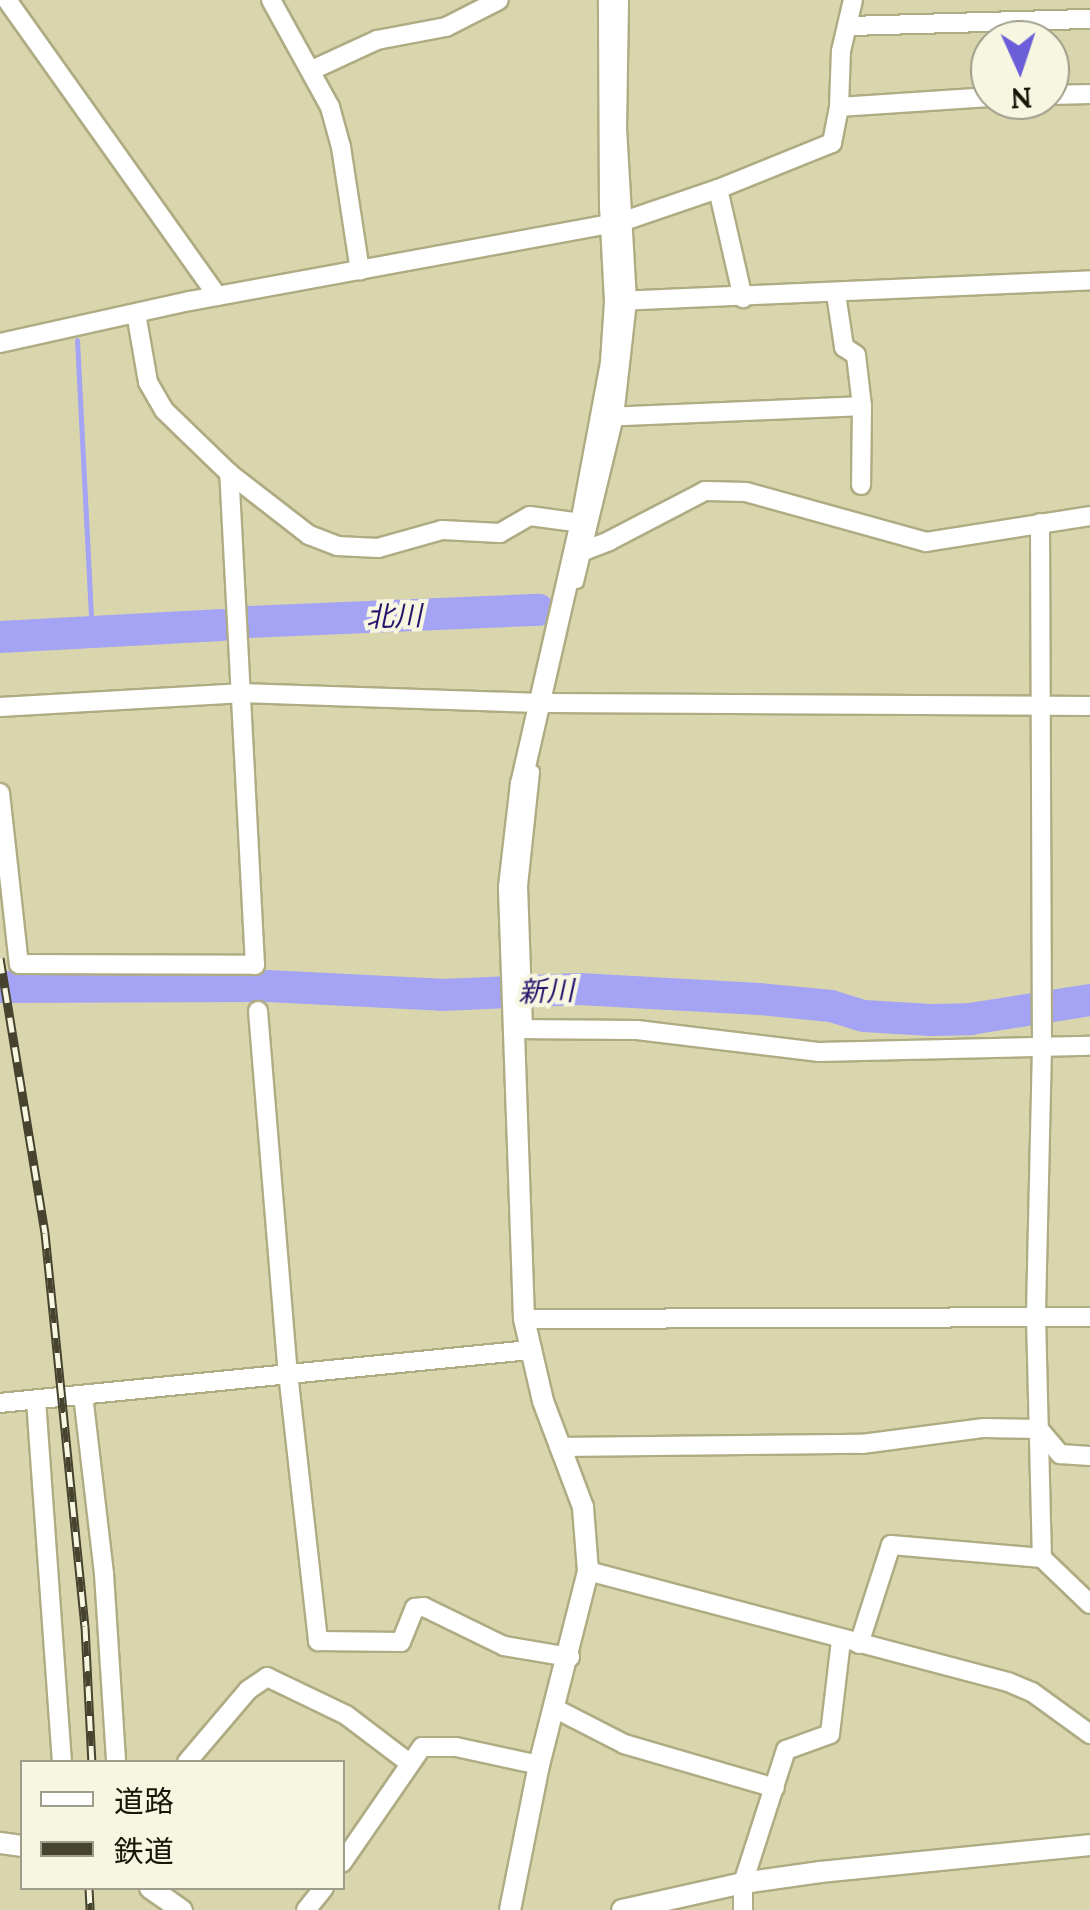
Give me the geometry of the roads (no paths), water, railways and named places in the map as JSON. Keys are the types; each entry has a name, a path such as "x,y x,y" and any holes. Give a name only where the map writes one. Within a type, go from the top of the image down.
{"street":[{"path":"7,0 216,296"},
{"path":"271,0 330,107 341,147 360,271"},
{"path":"312,70 377,40 446,27 499,0"},
{"path":"510,1910 539,1765 570,1657 588,1570 583,1507 529,1350 524,1319 519,1022 509,886 521,784 610,417 622,301 609,0"},
{"path":"618,221 622,0"},
{"path":"0,343 216,296 618,221 718,190 832,143 839,107 841,50 850,26 852,0"},
{"path":"850,26 1036,9 1090,19"},
{"path":"839,107 970,99"},
{"path":"718,190 743,298"},
{"path":"622,301 1090,280"},
{"path":"836,294 844,347 856,354 862,406 861,485"},
{"path":"136,313 148,382 164,410 230,473 309,535 337,546 378,548 442,530 500,533 530,516 581,523"},
{"path":"610,417 862,406"},
{"path":"580,549 581,523 610,417"},
{"path":"0,793 19,964 254,965 230,473"},
{"path":"580,549 705,492 746,492 926,542 1090,516"},
{"path":"1040,522 1042,1047 1036,1316 1042,1558"},
{"path":"0,706 240,693 542,703 1090,706"},
{"path":"258,1011 288,1372 318,1641 401,1642 415,1608 424,1607 504,1646 570,1657"},
{"path":"519,1022 637,1030 818,1052 1090,1046"},
{"path":"524,1319 1090,1317"},
{"path":"0,1403 529,1350"},
{"path":"82,1395 104,1574 116,1760"},
{"path":"36,1400 62,1760"},
{"path":"560,1448 862,1444 984,1428 1039,1429 1060,1454 1090,1456"},
{"path":"743,1910 743,1883 786,1750 830,1734 850,1642 892,1545 1042,1558 1090,1604"},
{"path":"588,1570 1008,1682 1032,1692 1090,1734"},
{"path":"189,1760 248,1690 267,1677 346,1715 408,1762"},
{"path":"554,1708 624,1744 775,1788"},
{"path":"345,1858 422,1746 539,1765"},
{"path":"622,1910 743,1883 1090,1845"},
{"path":"153,1890 182,1910"},
{"path":"306,1910 322,1890"}],"waterway":[{"path":"77,340 92,632"},
{"name":"北川","path":"248,622 539,610"},
{"name":"北川","path":"0,637 222,625"},
{"name":"新川","path":"0,987 267,986 442,995 579,989 759,999 831,1006 864,1016 931,1020 970,1019 1090,1000"}],"railway":[{"path":"0,958 45,1233 85,1626 92,1760"},
{"path":"89,1890 90,1910"}]}
